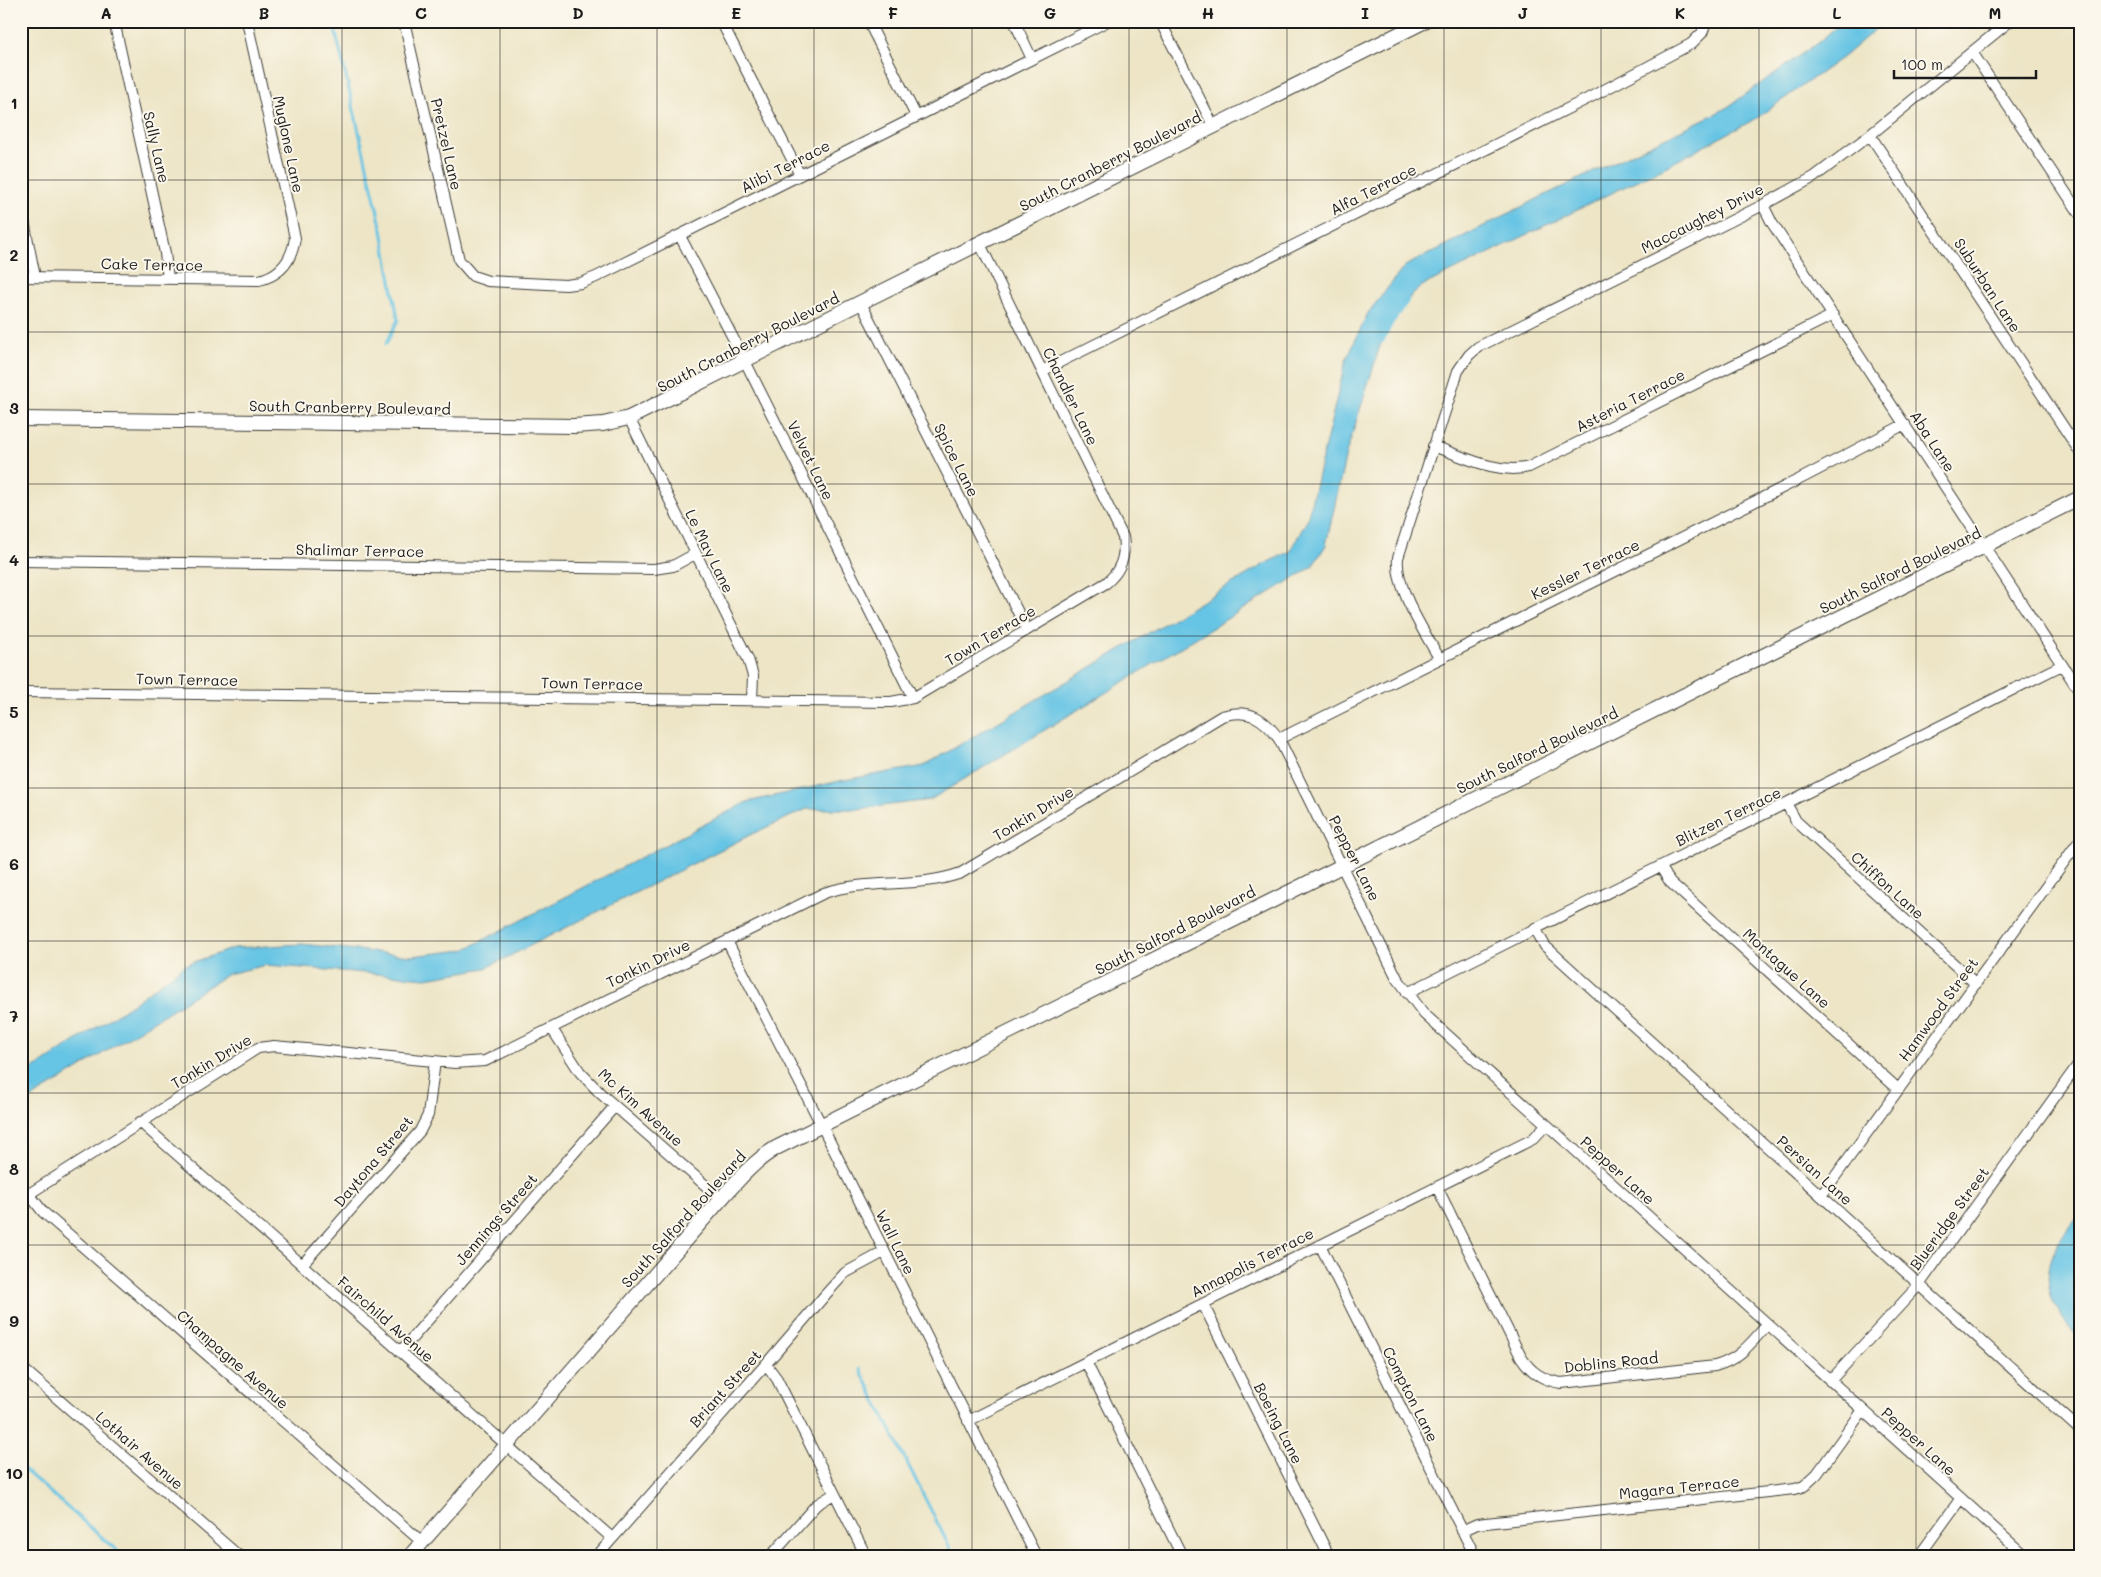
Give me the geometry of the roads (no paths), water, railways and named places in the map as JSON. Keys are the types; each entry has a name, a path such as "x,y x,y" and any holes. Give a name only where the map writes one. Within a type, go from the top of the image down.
{"street":[{"name":"Sally Lane","path":"114,21 165,254 168,279"},
{"name":"Muglone Lane","path":"247,21 295,238 291,255 281,270"},
{"name":"Pretzel Lane","path":"404,21 459,260 466,271"},
{"path":"721,21 800,175"},
{"path":"868,21 916,116"},
{"path":"1014,21 1032,58"},
{"name":"Alibi Terrace","path":"466,271 472,276 488,281 566,285 581,283 680,236 1108,21"},
{"path":"1160,21 1214,127"},
{"name":"South Cranberry Boulevard","path":"21,419 574,426 603,424 629,418 1425,21"},
{"name":"Alfa Terrace","path":"1042,371 1578,103 1691,44 1702,33 1707,21"},
{"name":"Maccaughey Drive","path":"1439,658 1401,584 1397,568 1399,552 1458,371 1469,354 1478,347 1763,205 1814,177 1870,135 2010,21"},
{"path":"1972,52 2080,214"},
{"name":"Suburban Lane","path":"1870,135 2080,452"},
{"name":"Aba Lane","path":"1763,205 1772,223 2080,692"},
{"path":"21,206 35,277"},
{"name":"Velvet Lane","path":"680,236 745,361 913,698"},
{"name":"Chandler Lane","path":"980,244 1124,537 1124,554 1121,564"},
{"name":"Cake Terrace","path":"21,277 259,280 270,277 281,270"},
{"name":"Spice Lane","path":"861,303 1027,630"},
{"name":"Asteria Terrace","path":"1433,446 1500,468 1514,470 1529,467 1833,315"},
{"name":"Le May Lane","path":"629,418 748,660 753,676 752,700"},
{"name":"Kessler Terrace","path":"1279,739 1812,473 1905,424"},
{"name":"South Salford Boulevard","path":"410,1556 746,1170 762,1156 2080,498"},
{"name":"Shalimar Terrace","path":"21,561 654,568 673,566 695,554"},
{"name":"Town Terrace","path":"21,692 891,702 913,698 1106,583 1113,578 1121,564"},
{"name":"Blitzen Terrace","path":"1407,993 2062,665"},
{"name":"Tonkin Drive","path":"25,1196 249,1052 264,1046 469,1064 485,1061 832,890 936,880 961,873 1222,716 1240,713 1251,714 1267,724 1279,739"},
{"name":"Pepper Lane","path":"1279,739 1397,978 1424,1014 2025,1556"},
{"name":"Chiffon Lane","path":"1786,803 1796,821 1976,984"},
{"name":"Hamwood Street","path":"1821,1196 2080,840"},
{"name":"Montague Lane","path":"1660,866 1670,882 1898,1089"},
{"name":"Persian Lane","path":"1535,928 1545,946 2080,1430"},
{"name":"Wall Lane","path":"727,941 822,1126 1036,1556"},
{"name":"Mc Kim Avenue","path":"552,1029 580,1072 615,1106 721,1199"},
{"name":"Daytona Street","path":"302,1265 420,1131 428,1115 435,1061"},
{"name":"Blueridge Street","path":"1830,1381 1919,1285 2080,1062"},
{"name":"Jennings Street","path":"400,1352 615,1106"},
{"name":"Fairchild Avenue","path":"140,1122 612,1538"},
{"name":"Annapolis Terrace","path":"968,1421 1533,1139 1546,1125"},
{"name":"Doblins Road","path":"1437,1187 1521,1357 1530,1369 1543,1379 1561,1383 1714,1366 1734,1359 1768,1325"},
{"name":"Champagne Avenue","path":"25,1196 422,1542"},
{"name":"Compton Lane","path":"1320,1245 1475,1556"},
{"name":"Briant Street","path":"597,1556 845,1273 884,1252"},
{"name":"Boeing Lane","path":"1203,1304 1329,1556"},
{"path":"1086,1362 1182,1556"},
{"path":"766,1364 777,1379 866,1556"},
{"name":"Lothair Avenue","path":"21,1367 239,1556"},
{"name":"Magara Terrace","path":"1462,1531 1478,1524 1795,1489 1804,1486 1817,1474 1863,1410"},
{"path":"771,1556 816,1505 834,1494"},
{"path":"1919,1556 1961,1498"}],"water":[{"path":"1843,21 1885,21 1843,57 1757,118 1669,165 1422,286 1389,317 1346,454 1326,545 1312,567 930,800 858,809 807,809 754,833 486,968 426,978 266,965 228,974 21,1105 21,1077 135,1002 185,965 234,948 302,944 411,956 464,950 747,802 844,780 924,766 1270,561 1290,552 1307,520 1346,360 1368,313 1405,266 1539,198 1725,109 1820,41"},
{"path":"2080,1214 2080,1337 2070,1327 2055,1306 2049,1284 2049,1272 2051,1259 2057,1245"}],"waterway":[{"path":"333,21 382,230 398,320 386,344"},
{"path":"1380,339 1389,321 1404,300"},
{"path":"860,1369 954,1556"},
{"path":"21,1467 123,1556"}]}
